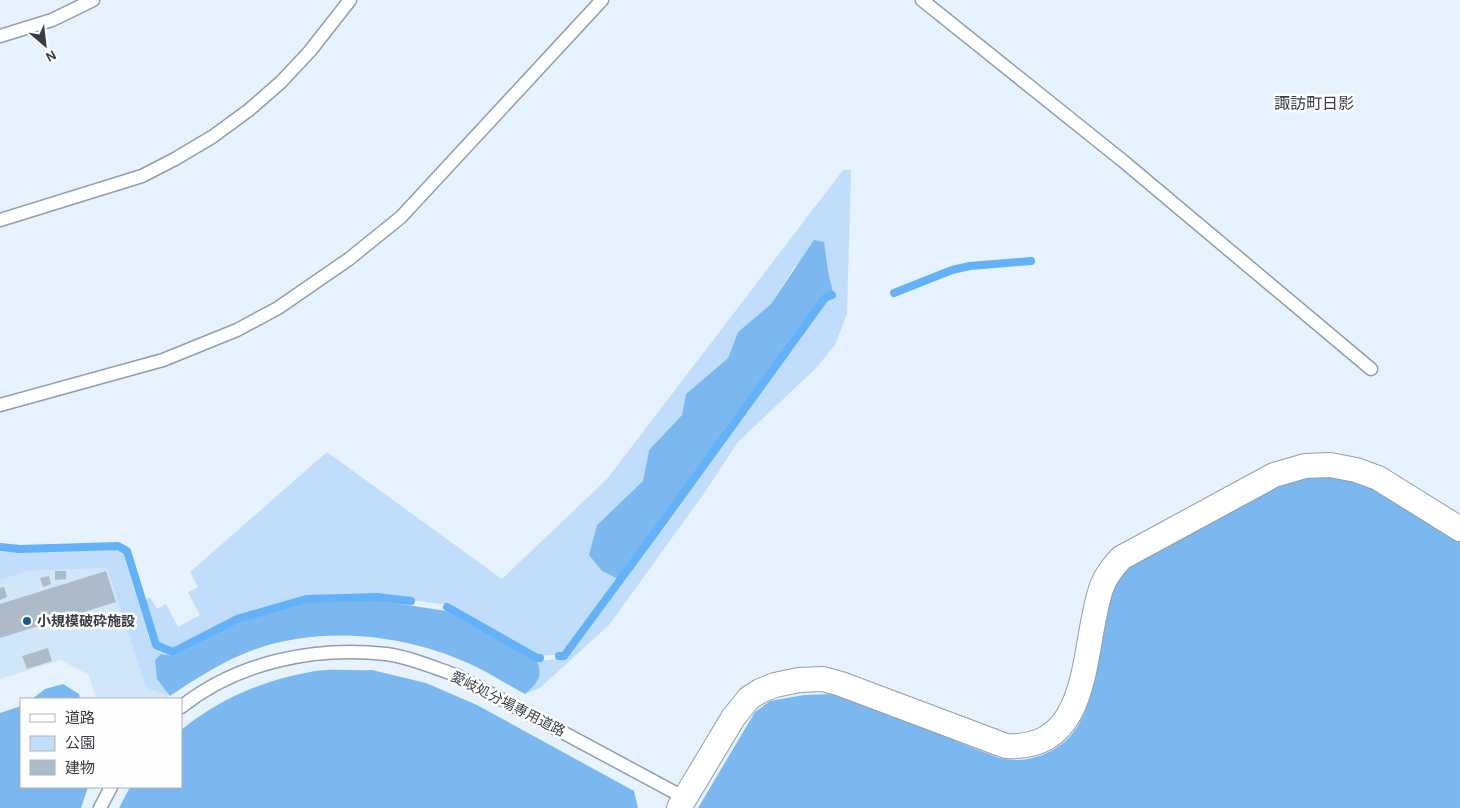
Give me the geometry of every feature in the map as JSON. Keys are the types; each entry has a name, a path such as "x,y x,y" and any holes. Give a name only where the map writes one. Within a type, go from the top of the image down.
{"street":[{"path":"682,803 733,718 749,698 775,685 800,680 823,679 841,684 1006,746 1022,747 1050,736 1062,725 1076,700 1087,662 1102,586 1111,569 1121,558 1274,474 1305,466 1330,465 1356,470 1378,478 1460,529"}],"lane":[{"path":"0,36 52,20 93,0"},
{"path":"0,220 142,176 212,137 249,110 281,82 310,51 350,0"},
{"path":"0,404 163,360 237,330 278,308 349,258 400,217 602,0"},
{"path":"922,0 1123,162 1371,369"},
{"name":"愛岐処分場専用道路","path":"182,706 228,678 266,663 301,656 340,652 387,654 458,676 682,803"},
{"path":"100,808 110,788"}],"shaded area":[{"path":"814,240 824,242 833,292 823,296 618,579 602,571 589,555 597,525 643,481 649,450 682,415 686,394 728,358 738,332 771,304"},
{"path":"1316,473 1370,484 1460,540 1460,808 698,808 755,712 770,701 804,695 831,694 846,698 999,758 1025,759 1051,751 1069,737 1082,719 1096,674 1104,624 1110,601 1118,581 1125,572 1130,567 1283,481"},
{"path":"107,568 146,688 170,696 167,698 96,698 89,675 61,660 0,679 0,580 29,571"},
{"path":"376,600 446,611 537,661 540,671 538,680 525,694 468,663 443,653 417,645 390,640 334,635 306,637 279,642 242,654 200,676 170,696 157,679 155,660 161,654 174,656 238,622 306,602"},
{"path":"372,670 426,683 477,705 634,791 638,808 119,808 129,788 182,788 182,729 211,709 226,700 275,680 310,672"},
{"path":"63,684 79,694 80,698 33,698 45,689"},
{"path":"20,706 20,788 88,788 81,808 0,808 0,713"}],"green space":[{"path":"843,170 851,170 847,314 835,345 816,368 738,442 703,495 609,625 540,688 525,694 538,680 540,672 537,661 566,658 826,300 834,297 828,271 795,266 771,304 738,332 728,358 686,394 682,415 649,450 643,481 597,525 602,571 618,579 563,654 539,656 448,605 376,595 305,597 236,617 173,649 158,643 145,600 150,597 157,609 166,604 178,627 200,615 188,592 198,587 190,572 327,452 502,579 607,479"},
{"path":"116,550 123,553 152,647 174,656 161,654 157,679 170,696 146,688 107,568 29,571 0,580 0,552"}],"building":[{"path":"55,571 66,571 66,579 55,580"},
{"name":"小規模破砕施設","path":"106,571 116,602 0,638 0,604"},
{"path":"49,576 51,584 43,587 40,578"},
{"path":"4,587 7,597 0,600 0,588"},
{"path":"48,648 52,661 27,669 22,656"}],"waterway":[{"path":"894,293 952,270 970,266 1031,261"},
{"path":"559,656 564,656 825,298 832,295"},
{"path":"0,547 20,549 118,546 127,551 156,645 173,652 237,619 306,599 377,597 411,601"},
{"path":"447,607 540,658"}],"place":[{"name":"小規模破砕施設","path":"27,621"}],"district":[{"name":"諏訪町日影","path":"1314,103"}]}
